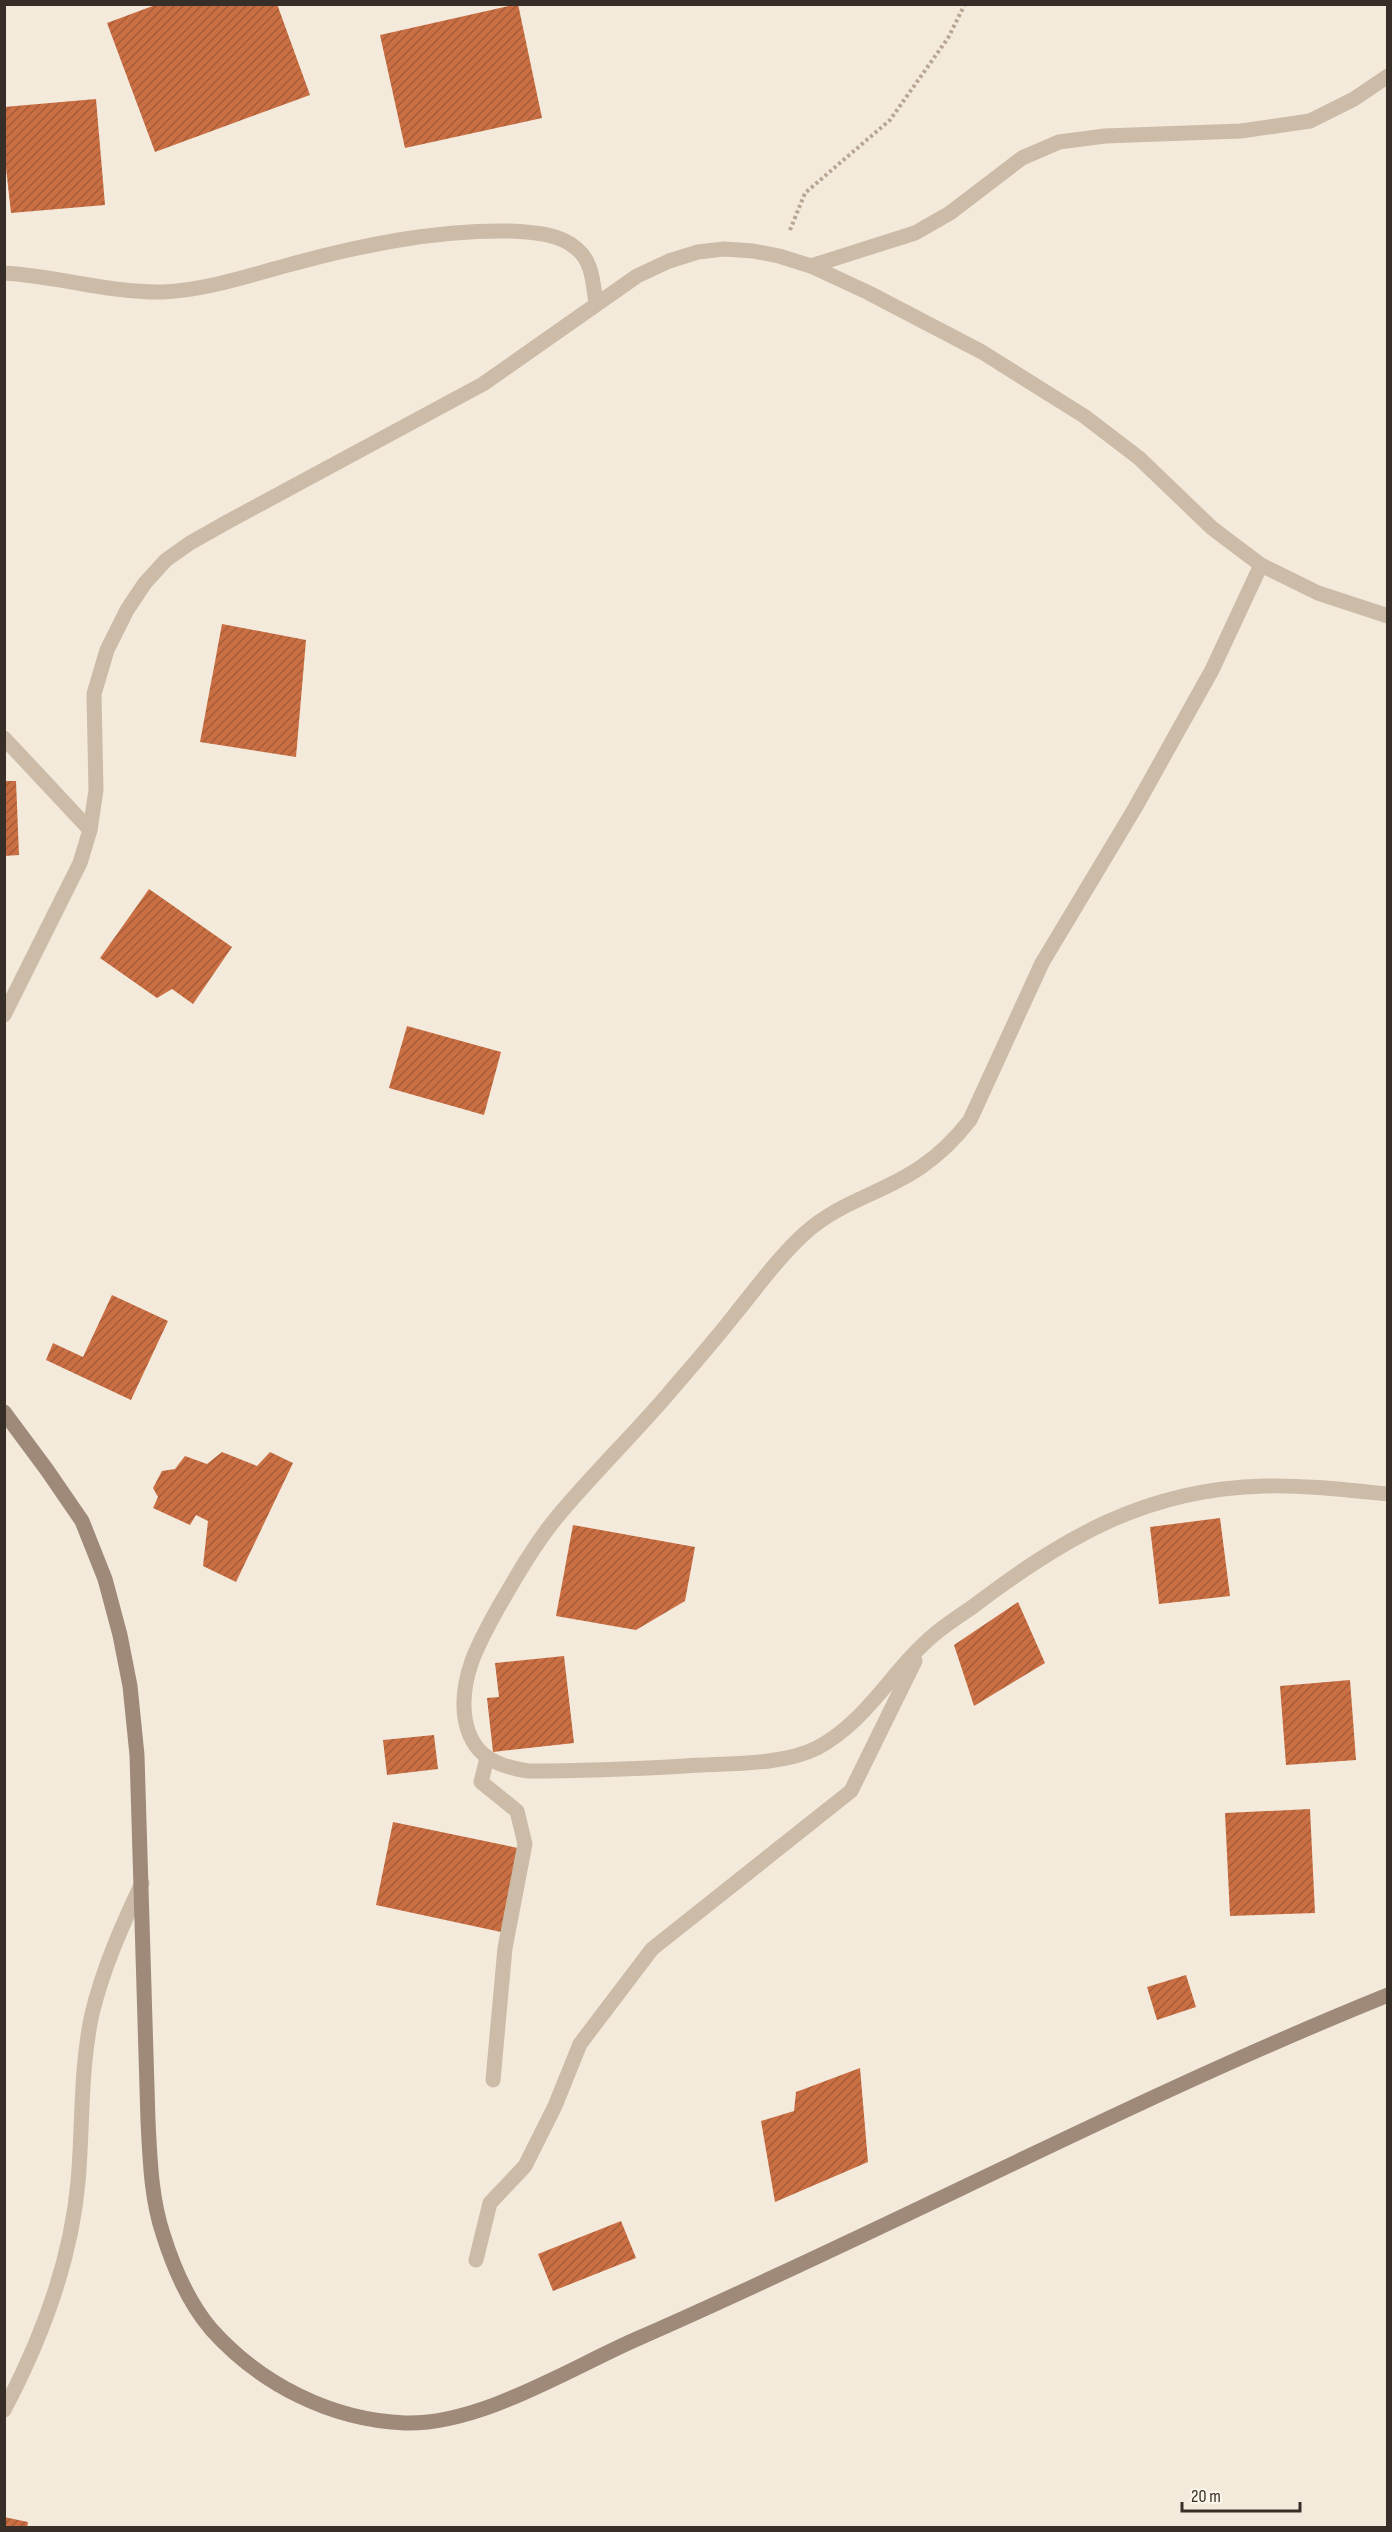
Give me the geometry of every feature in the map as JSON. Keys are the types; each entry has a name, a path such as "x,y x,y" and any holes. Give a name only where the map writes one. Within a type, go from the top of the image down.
{"main road":[{"path":"4,1412 82,1521 105,1579 120,1635 130,1686 137,1755 148,2121 152,2181 162,2233 182,2282 209,2327 244,2361 281,2386 319,2406 367,2420 408,2423 451,2418 501,2402 611,2350 735,2296 1257,2051 1388,1995"}],"street":[{"path":"811,266 915,233 950,213 1022,158 1059,142 1105,136 1242,131 1310,121 1354,99 1388,76"},
{"path":"4,273 163,292 233,280 345,250 424,236 518,231 563,239 579,250 588,263 596,303"},
{"path":"4,1015 80,863 90,830 96,790 94,694 107,650 127,610 145,583 166,560 190,543 483,384 637,276 669,261 698,252 724,249 779,256 811,266 954,337 1084,416 1139,458 1212,528 1262,565 1318,592 1388,616"},
{"path":"1262,565 1212,670 1135,808 1047,954 970,1120 956,1137 920,1167 845,1204 805,1232 782,1255 689,1369 556,1518 533,1550 483,1633 472,1659 465,1687 463,1705 466,1725 473,1744 487,1758 507,1768 528,1771 745,1763 797,1754 816,1748 850,1725 878,1697 923,1645 998,1587 1066,1541 1134,1510 1170,1499 1263,1486 1388,1494"},
{"path":"4,738 90,830"},
{"path":"477,2260 490,2203 525,2166 555,2106 580,2044 652,1948 851,1791 923,1645"},
{"path":"487,1758 481,1782 517,1811 525,1844 505,1948 493,2080"},
{"path":"4,2410 30,2356 60,2276 78,2183 82,2086 92,2017 111,1953 142,1882"}],"path":[{"path":"779,256 805,193 890,120 948,38 965,4"}],"building":[{"path":"158,4 277,4 310,95 155,152 107,23"},
{"path":"518,4 542,118 405,148 380,35"},
{"path":"96,99 105,205 11,213 4,150 4,107"},
{"path":"222,624 306,640 296,757 200,742"},
{"path":"4,781 16,781 19,855 4,856"},
{"path":"149,889 232,947 193,1004 172,989 157,998 100,958"},
{"path":"407,1026 501,1052 484,1115 389,1088"},
{"path":"112,1295 168,1321 131,1400 46,1360 53,1343 83,1357"},
{"path":"222,1452 257,1466 270,1452 293,1463 236,1582 203,1566 208,1521 196,1515 190,1525 153,1508 158,1497 153,1488 162,1471 175,1469 185,1456 207,1464"},
{"path":"1220,1518 1230,1596 1159,1604 1150,1527"},
{"path":"573,1525 695,1547 685,1601 636,1630 556,1616"},
{"path":"1018,1602 1045,1663 974,1706 954,1645"},
{"path":"564,1656 574,1743 493,1752 487,1698 499,1697 495,1663"},
{"path":"1350,1680 1356,1760 1286,1765 1280,1686"},
{"path":"434,1735 438,1769 387,1775 383,1740"},
{"path":"1310,1809 1315,1913 1230,1916 1225,1813"},
{"path":"393,1822 518,1848 501,1932 376,1905"},
{"path":"1186,1975 1196,2007 1157,2020 1147,1987"},
{"path":"860,2068 868,2162 775,2202 761,2121 794,2111 796,2092"},
{"path":"621,2221 636,2258 553,2291 538,2254"},
{"path":"4,2517 28,2522 27,2528 4,2528"}]}
